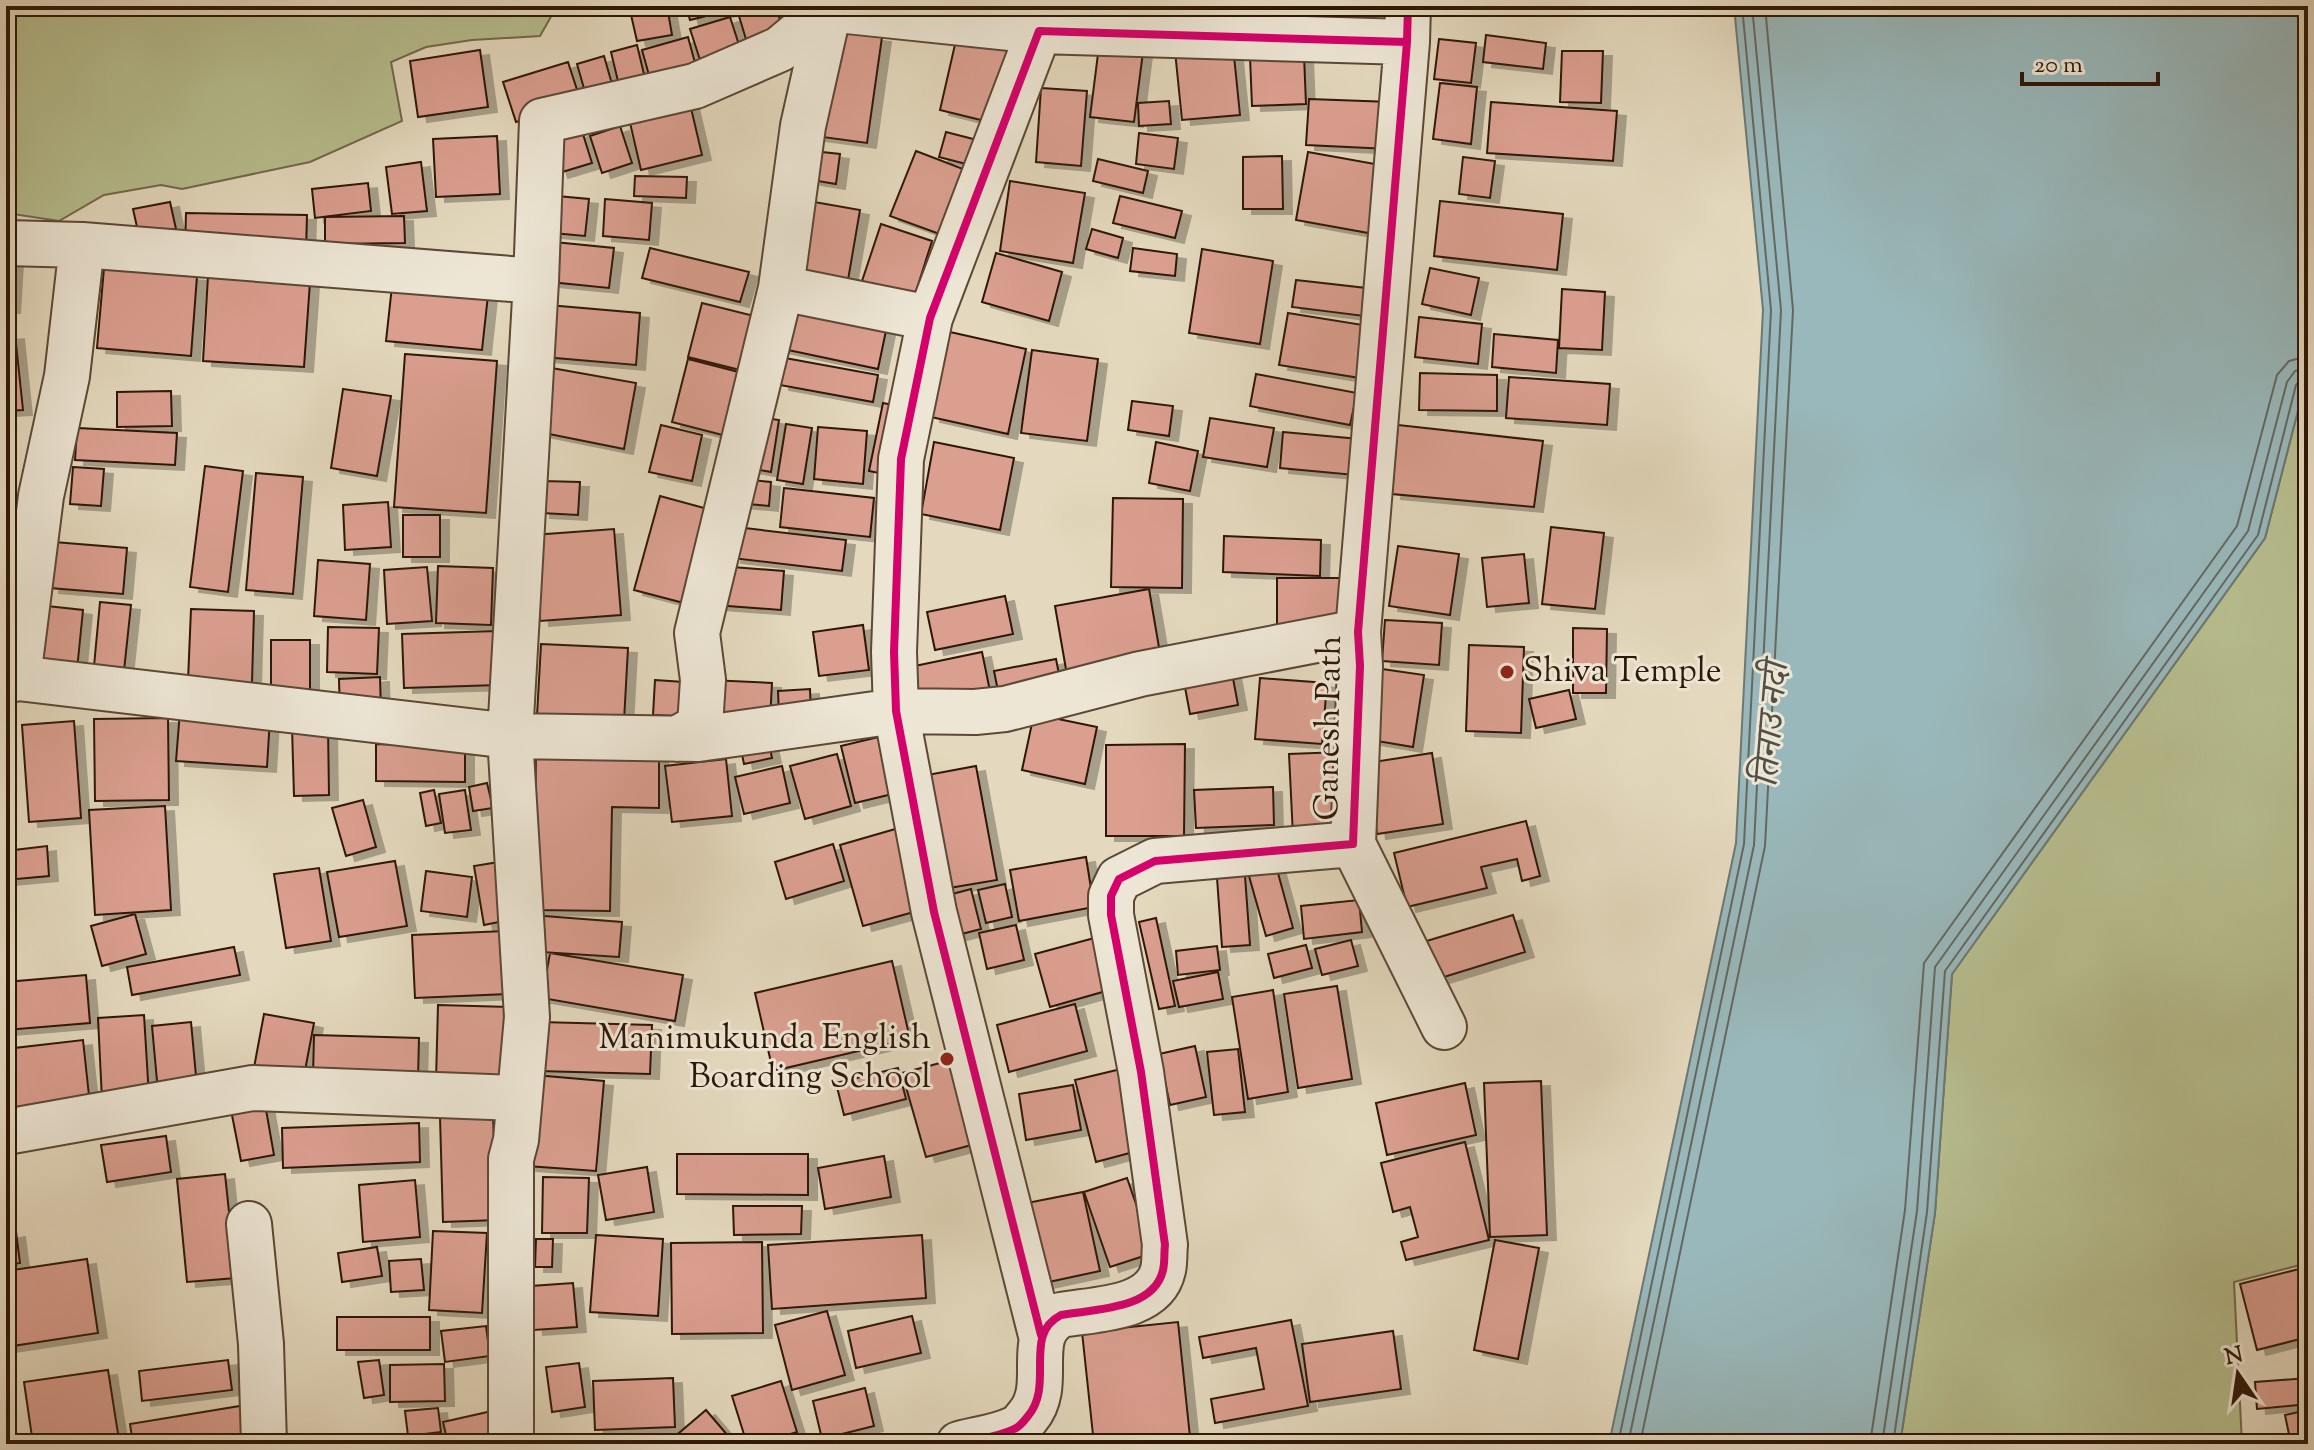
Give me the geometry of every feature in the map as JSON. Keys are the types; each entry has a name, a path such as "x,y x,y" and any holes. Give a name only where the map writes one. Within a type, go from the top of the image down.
{"street":[{"path":"677,739 700,726 703,680 697,633 781,288 803,126 829,8"},
{"path":"511,1444 511,1159 516,1140 527,1017 510,736 542,121 695,86 780,49 829,8 1040,18 1407,24"},
{"path":"959,1444 1017,1429 1034,1408 1041,1392 1041,1335 934,912 896,711 894,652 901,459 930,318 1040,18"},
{"name":"Ganesh Path","path":"1041,1335 1050,1321 1061,1315 1139,1300 1157,1285 1163,1270 1165,1245 1144,1091 1111,915 1111,896 1119,879 1155,861 1353,844 1360,666 1358,632 1407,24"},
{"path":"6,243 82,245 536,281"},
{"path":"82,245 67,376 36,525 12,680 510,736 698,739 896,711 975,712 1005,709 1140,674 1358,632"},
{"path":"781,288 930,318"},
{"path":"1353,844 1444,1027"},
{"path":"6,1132 253,1088 518,1098"},
{"path":"249,1224 261,1344 264,1444"}],"green space":[{"path":"6,6 557,6 540,36 472,40 426,47 391,62 402,121 310,162 182,189 161,185 104,195 59,221 6,213"},
{"path":"2308,372 2308,1263 2234,1282 2242,1444 1900,1444 1935,1213 1952,974 2265,538"}],"water":[{"name":"तिनाउ नदी","path":"1734,6 2308,6 2308,372 2265,538 1952,974 1935,1213 1900,1444 1609,1444 1736,843 1763,310"}],"building":[{"path":"629,6 667,6 672,35 637,41"},
{"path":"686,6 738,6 739,8 690,20"},
{"path":"776,6 784,35 748,46 739,16"},
{"path":"1086,6 1144,6 1141,25 1084,16"},
{"path":"1210,6 1256,6 1257,25 1211,27"},
{"path":"1310,6 1385,6 1384,11 1310,9"},
{"path":"730,17 741,51 701,63 690,29"},
{"path":"959,27 1015,37 993,123 940,110"},
{"path":"830,30 882,37 867,143 815,136"},
{"path":"1486,35 1546,43 1543,69 1483,62"},
{"path":"688,37 698,74 652,86 642,50"},
{"path":"1439,39 1476,43 1471,83 1434,79"},
{"path":"637,45 648,91 622,98 611,52"},
{"path":"1099,46 1143,52 1134,122 1090,117"},
{"path":"1233,46 1240,115 1182,120 1175,51"},
{"path":"480,50 488,107 418,117 410,61"},
{"path":"1562,51 1603,51 1601,103 1560,102"},
{"path":"1304,55 1306,104 1252,106 1250,57"},
{"path":"604,56 614,91 587,99 577,64"},
{"path":"568,62 581,102 516,122 503,82"},
{"path":"1440,83 1477,87 1471,144 1433,139"},
{"path":"1041,88 1087,91 1081,166 1036,162"},
{"path":"688,95 702,155 641,170 627,110"},
{"path":"1309,99 1391,102 1389,149 1306,145"},
{"path":"1169,101 1171,124 1139,126 1138,103"},
{"path":"1491,102 1617,111 1613,161 1487,153"},
{"path":"620,126 632,163 602,173 590,136"},
{"path":"582,131 592,163 559,173 550,141"},
{"path":"946,132 977,140 970,165 939,157"},
{"path":"1139,133 1178,138 1174,169 1136,164"},
{"path":"497,136 500,194 436,197 433,139"},
{"path":"803,150 840,154 836,184 800,178"},
{"path":"916,151 971,172 945,236 890,216"},
{"path":"1308,152 1386,166 1374,234 1296,220"},
{"path":"1282,156 1283,209 1243,209 1243,157"},
{"path":"1463,157 1495,161 1490,198 1459,194"},
{"path":"1098,159 1148,171 1143,193 1093,181"},
{"path":"421,162 427,211 392,214 386,167"},
{"path":"635,176 687,177 686,198 634,196"},
{"path":"1010,181 1085,193 1073,263 1000,251"},
{"path":"368,183 371,211 315,218 312,189"},
{"path":"546,195 589,199 585,236 542,232"},
{"path":"1120,196 1182,211 1175,238 1113,223"},
{"path":"605,199 652,203 649,240 603,236"},
{"path":"803,200 860,210 848,280 792,270"},
{"path":"1440,201 1563,214 1557,270 1434,256"},
{"path":"170,202 176,229 139,236 133,209"},
{"path":"186,213 307,215 306,252 185,250"},
{"path":"404,216 405,243 325,244 325,217"},
{"path":"881,224 932,241 914,298 862,281"},
{"path":"1092,229 1123,238 1118,258 1086,249"},
{"path":"554,242 614,248 609,288 550,282"},
{"path":"650,248 749,272 740,302 642,278"},
{"path":"1133,248 1177,254 1175,276 1130,271"},
{"path":"1202,249 1273,261 1260,344 1189,333"},
{"path":"996,253 1062,272 1049,321 982,302"},
{"path":"6,260 14,260 11,308 6,308"},
{"path":"104,268 197,276 191,356 97,348"},
{"path":"1430,268 1479,278 1471,315 1422,304"},
{"path":"208,276 310,282 304,367 203,361"},
{"path":"1296,280 1375,289 1372,317 1292,307"},
{"path":"392,286 488,295 482,350 386,341"},
{"path":"1562,289 1605,292 1602,350 1559,348"},
{"path":"779,298 888,321 878,369 769,346"},
{"path":"702,303 770,320 756,374 688,357"},
{"path":"548,305 640,313 636,365 544,357"},
{"path":"1288,313 1369,326 1360,378 1279,365"},
{"path":"1419,317 1482,324 1478,364 1415,357"},
{"path":"950,332 1026,349 1008,434 931,417"},
{"path":"15,334 23,410 6,411 6,335"},
{"path":"1494,334 1558,340 1556,373 1492,367"},
{"path":"1032,350 1098,359 1087,441 1021,433"},
{"path":"405,354 497,361 486,513 394,507"},
{"path":"785,358 878,375 873,402 780,385"},
{"path":"688,359 758,377 742,440 672,422"},
{"path":"546,367 636,383 624,449 534,431"},
{"path":"1420,373 1497,375 1497,411 1419,410"},
{"path":"1256,374 1357,393 1350,425 1250,406"},
{"path":"1509,377 1610,384 1607,425 1506,418"},
{"path":"343,389 391,396 377,476 331,468"},
{"path":"171,391 172,426 117,427 117,392"},
{"path":"1132,401 1173,406 1169,436 1128,430"},
{"path":"883,403 908,408 894,476 869,471"},
{"path":"752,416 779,420 771,472 743,467"},
{"path":"1210,418 1274,428 1267,467 1203,457"},
{"path":"786,424 812,428 803,484 777,480"},
{"path":"661,425 702,435 692,481 649,472"},
{"path":"1398,425 1543,441 1534,507 1392,494"},
{"path":"818,427 867,431 863,484 814,479"},
{"path":"77,428 177,433 175,465 75,460"},
{"path":"1283,432 1359,439 1355,475 1280,468"},
{"path":"934,442 1014,458 1000,530 921,514"},
{"path":"1156,442 1198,451 1190,491 1149,483"},
{"path":"205,466 243,471 228,592 190,587"},
{"path":"73,467 104,469 101,506 70,504"},
{"path":"256,473 303,477 293,594 246,590"},
{"path":"740,479 771,482 769,506 738,503"},
{"path":"542,481 580,482 578,515 541,513"},
{"path":"784,488 874,498 870,537 780,527"},
{"path":"660,496 726,514 699,607 634,590"},
{"path":"1113,498 1183,499 1182,588 1111,587"},
{"path":"388,502 391,547 345,550 343,505"},
{"path":"403,515 440,515 440,557 403,557"},
{"path":"736,527 846,540 842,571 732,558"},
{"path":"1551,527 1604,533 1595,609 1542,604"},
{"path":"614,529 621,615 540,621 533,535"},
{"path":"1224,536 1321,540 1320,576 1223,572"},
{"path":"54,542 127,548 123,594 50,588"},
{"path":"1398,546 1459,554 1450,615 1389,606"},
{"path":"1524,554 1529,603 1487,607 1482,558"},
{"path":"318,560 370,564 366,620 314,616"},
{"path":"438,566 493,568 491,625 436,623"},
{"path":"719,566 784,571 781,610 715,605"},
{"path":"427,567 432,621 387,624 384,570"},
{"path":"1277,578 1349,578 1349,626 1277,627"},
{"path":"1149,589 1161,659 1067,675 1055,606"},
{"path":"1005,596 1013,634 935,650 927,612"},
{"path":"100,602 131,605 123,680 93,677"},
{"path":"47,606 83,610 77,670 40,666"},
{"path":"191,609 254,611 252,683 188,681"},
{"path":"1385,620 1442,623 1439,665 1382,661"},
{"path":"863,625 869,670 819,676 813,632"},
{"path":"328,627 379,628 377,674 327,672"},
{"path":"1573,628 1607,629 1606,693 1573,693"},
{"path":"497,631 498,685 404,688 402,634"},
{"path":"271,640 310,640 310,690 271,690"},
{"path":"541,644 628,648 624,721 537,716"},
{"path":"1469,645 1524,647 1521,733 1466,731"},
{"path":"982,652 990,691 913,708 905,668"},
{"path":"1056,659 1061,684 999,696 994,671"},
{"path":"1230,662 1238,705 1190,714 1182,671"},
{"path":"1382,669 1424,675 1413,747 1371,740"},
{"path":"380,677 381,712 340,714 339,679"},
{"path":"1260,678 1327,683 1322,744 1255,739"},
{"path":"655,680 698,683 696,717 653,715"},
{"path":"709,680 772,683 770,721 706,718"},
{"path":"810,689 811,715 779,717 778,691"},
{"path":"1569,690 1576,719 1536,728 1529,699"},
{"path":"180,711 270,718 267,767 176,761"},
{"path":"1034,714 1097,727 1085,784 1022,770"},
{"path":"168,718 169,800 95,801 94,719"},
{"path":"74,721 81,818 29,822 22,725"},
{"path":"292,727 328,727 329,795 294,796"},
{"path":"891,734 905,791 855,803 841,746"},
{"path":"768,739 772,758 744,764 740,745"},
{"path":"376,744 465,745 465,782 376,781"},
{"path":"1185,744 1184,836 1106,836 1106,745"},
{"path":"536,746 659,748 659,808 612,807 610,911 534,910"},
{"path":"1342,752 1346,833 1293,836 1289,754"},
{"path":"1432,753 1443,824 1377,834 1367,763"},
{"path":"837,754 851,806 805,819 790,766"},
{"path":"726,759 732,816 672,822 665,766"},
{"path":"782,766 790,803 744,814 735,777"},
{"path":"976,766 997,880 943,889 922,776"},
{"path":"487,783 493,808 473,811 469,787"},
{"path":"1273,787 1274,825 1196,828 1194,790"},
{"path":"434,790 441,823 426,826 420,793"},
{"path":"465,790 471,830 445,833 439,794"},
{"path":"363,800 376,847 346,856 332,808"},
{"path":"165,806 171,910 95,915 89,810"},
{"path":"1526,821 1540,876 1522,881 1517,859 1481,867 1487,888 1407,907 1394,853"},
{"path":"909,825 932,907 863,926 840,845"},
{"path":"833,844 844,881 786,899 775,862"},
{"path":"47,846 49,876 6,880 6,851"},
{"path":"1086,857 1094,907 1019,921 1010,870"},
{"path":"395,861 407,926 339,937 327,872"},
{"path":"499,862 509,920 484,925 474,866"},
{"path":"1244,862 1250,945 1222,947 1216,864"},
{"path":"1275,862 1293,928 1266,936 1247,869"},
{"path":"319,868 331,941 286,948 274,874"},
{"path":"426,871 472,877 467,917 421,911"},
{"path":"1005,884 1012,917 986,923 978,890"},
{"path":"971,889 981,929 950,937 941,897"},
{"path":"1359,900 1362,932 1304,939 1301,906"},
{"path":"135,914 146,954 102,966 91,926"},
{"path":"1513,915 1525,952 1431,981 1420,943"},
{"path":"544,916 622,922 619,957 541,952"},
{"path":"1156,918 1175,1006 1159,1009 1139,922"},
{"path":"1016,925 1024,960 987,969 979,933"},
{"path":"505,931 508,994 415,998 412,935"},
{"path":"1098,937 1113,989 1050,1007 1035,954"},
{"path":"1351,940 1358,966 1322,975 1315,949"},
{"path":"1306,945 1312,968 1274,978 1268,954"},
{"path":"1217,946 1220,970 1178,975 1176,951"},
{"path":"234,947 240,975 132,995 127,967"},
{"path":"550,953 683,975 675,1021 542,998"},
{"path":"892,961 910,1039 773,1071 755,993"},
{"path":"1218,972 1223,999 1179,1007 1173,981"},
{"path":"86,975 90,1023 6,1030 6,982"},
{"path":"1337,986 1352,1079 1298,1088 1284,994"},
{"path":"1273,990 1288,1092 1248,1099 1232,997"},
{"path":"1075,1004 1087,1051 1009,1072 997,1025"},
{"path":"438,1005 510,1007 508,1083 436,1081"},
{"path":"264,1014 314,1023 303,1081 253,1073"},
{"path":"144,1015 149,1097 102,1100 98,1018"},
{"path":"191,1022 197,1087 158,1092 152,1026"},
{"path":"540,1022 652,1025 650,1074 538,1071"},
{"path":"314,1035 419,1038 418,1079 313,1076"},
{"path":"83,1040 90,1105 6,1115 6,1049"},
{"path":"1195,1046 1206,1097 1170,1105 1159,1054"},
{"path":"1238,1049 1245,1112 1214,1115 1207,1052"},
{"path":"963,1057 987,1141 926,1157 902,1073"},
{"path":"898,1068 906,1099 844,1115 836,1083"},
{"path":"1121,1069 1141,1150 1096,1162 1075,1080"},
{"path":"534,1075 604,1081 596,1171 527,1166"},
{"path":"1541,1081 1547,1235 1490,1237 1484,1083"},
{"path":"1465,1083 1476,1135 1387,1155 1376,1103"},
{"path":"1073,1085 1081,1130 1026,1140 1019,1094"},
{"path":"265,1104 274,1155 241,1161 231,1110"},
{"path":"493,1115 497,1220 443,1222 440,1117"},
{"path":"419,1123 420,1162 283,1168 282,1128"},
{"path":"166,1136 171,1172 107,1182 101,1145"},
{"path":"1465,1142 1489,1240 1406,1260 1401,1242 1418,1237 1410,1207 1393,1212 1381,1163"},
{"path":"677,1154 808,1154 808,1195 677,1194"},
{"path":"884,1156 891,1197 825,1209 818,1168"},
{"path":"647,1167 654,1212 606,1220 598,1175"},
{"path":"225,1174 236,1278 187,1282 177,1179"},
{"path":"543,1177 589,1178 587,1233 542,1233"},
{"path":"1127,1178 1153,1253 1110,1267 1084,1192"},
{"path":"415,1180 420,1237 363,1242 359,1185"},
{"path":"1083,1192 1100,1271 1044,1283 1027,1203"},
{"path":"733,1206 802,1206 801,1234 734,1235"},
{"path":"433,1231 487,1233 482,1313 429,1310"},
{"path":"16,1232 20,1263 6,1265 6,1234"},
{"path":"596,1235 663,1239 658,1316 590,1312"},
{"path":"922,1235 926,1298 772,1309 768,1245"},
{"path":"536,1239 553,1239 552,1267 535,1267"},
{"path":"1495,1240 1539,1248 1518,1359 1474,1350"},
{"path":"762,1242 763,1333 672,1334 671,1243"},
{"path":"377,1247 382,1276 342,1282 338,1253"},
{"path":"87,1259 98,1333 6,1347 6,1271"},
{"path":"421,1259 424,1290 391,1292 389,1261"},
{"path":"2299,1269 2308,1308 2308,1337 2257,1350 2240,1284"},
{"path":"573,1283 577,1327 534,1330 531,1286"},
{"path":"827,1311 845,1375 792,1390 775,1325"},
{"path":"912,1316 921,1353 856,1368 848,1331"},
{"path":"337,1317 430,1317 430,1350 337,1350"},
{"path":"1291,1320 1308,1406 1215,1423 1211,1399 1264,1389 1256,1348 1203,1358 1199,1337"},
{"path":"1178,1322 1190,1437 1094,1444 1082,1332"},
{"path":"486,1326 490,1356 445,1362 441,1331"},
{"path":"1393,1331 1401,1389 1310,1402 1302,1344"},
{"path":"228,1360 232,1390 142,1401 139,1371"},
{"path":"379,1360 384,1395 364,1398 358,1362"},
{"path":"579,1363 585,1407 552,1412 546,1367"},
{"path":"444,1364 445,1401 390,1402 390,1365"},
{"path":"108,1370 119,1440 94,1444 33,1444 24,1382"},
{"path":"673,1378 675,1427 595,1430 593,1381"},
{"path":"2308,1378 2308,1404 2257,1409 2255,1382"},
{"path":"781,1381 797,1432 758,1444 747,1444 732,1396"},
{"path":"865,1388 874,1426 822,1439 813,1401"},
{"path":"246,1405 252,1444 133,1444 130,1424"},
{"path":"438,1408 441,1432 408,1436 405,1411"},
{"path":"706,1410 735,1444 666,1444"},
{"path":"2308,1410 2308,1440 2291,1444 2285,1415"},
{"path":"492,1411 499,1444 448,1444 443,1422"},
{"path":"1311,1437 1312,1444 1257,1444 1257,1442"},
{"path":"1426,1437 1426,1444 1375,1444 1375,1438"}],"cycle path":[{"path":"959,1444 1008,1432 1028,1416 1039,1390 1041,1347 1049,1324 1061,1315 1105,1309 1135,1300 1148,1293 1163,1270 1165,1245 1141,1072 1111,915 1111,896 1119,879 1155,861 1353,844 1360,666 1358,632 1408,6"},
{"path":"1041,1335 934,912 896,711 894,652 901,459 930,318 1039,31 1407,42"}],"place":[{"name":"Shiva Temple","path":"1507,672"},
{"name":"Manimukunda English Boarding School","path":"947,1059"}]}
